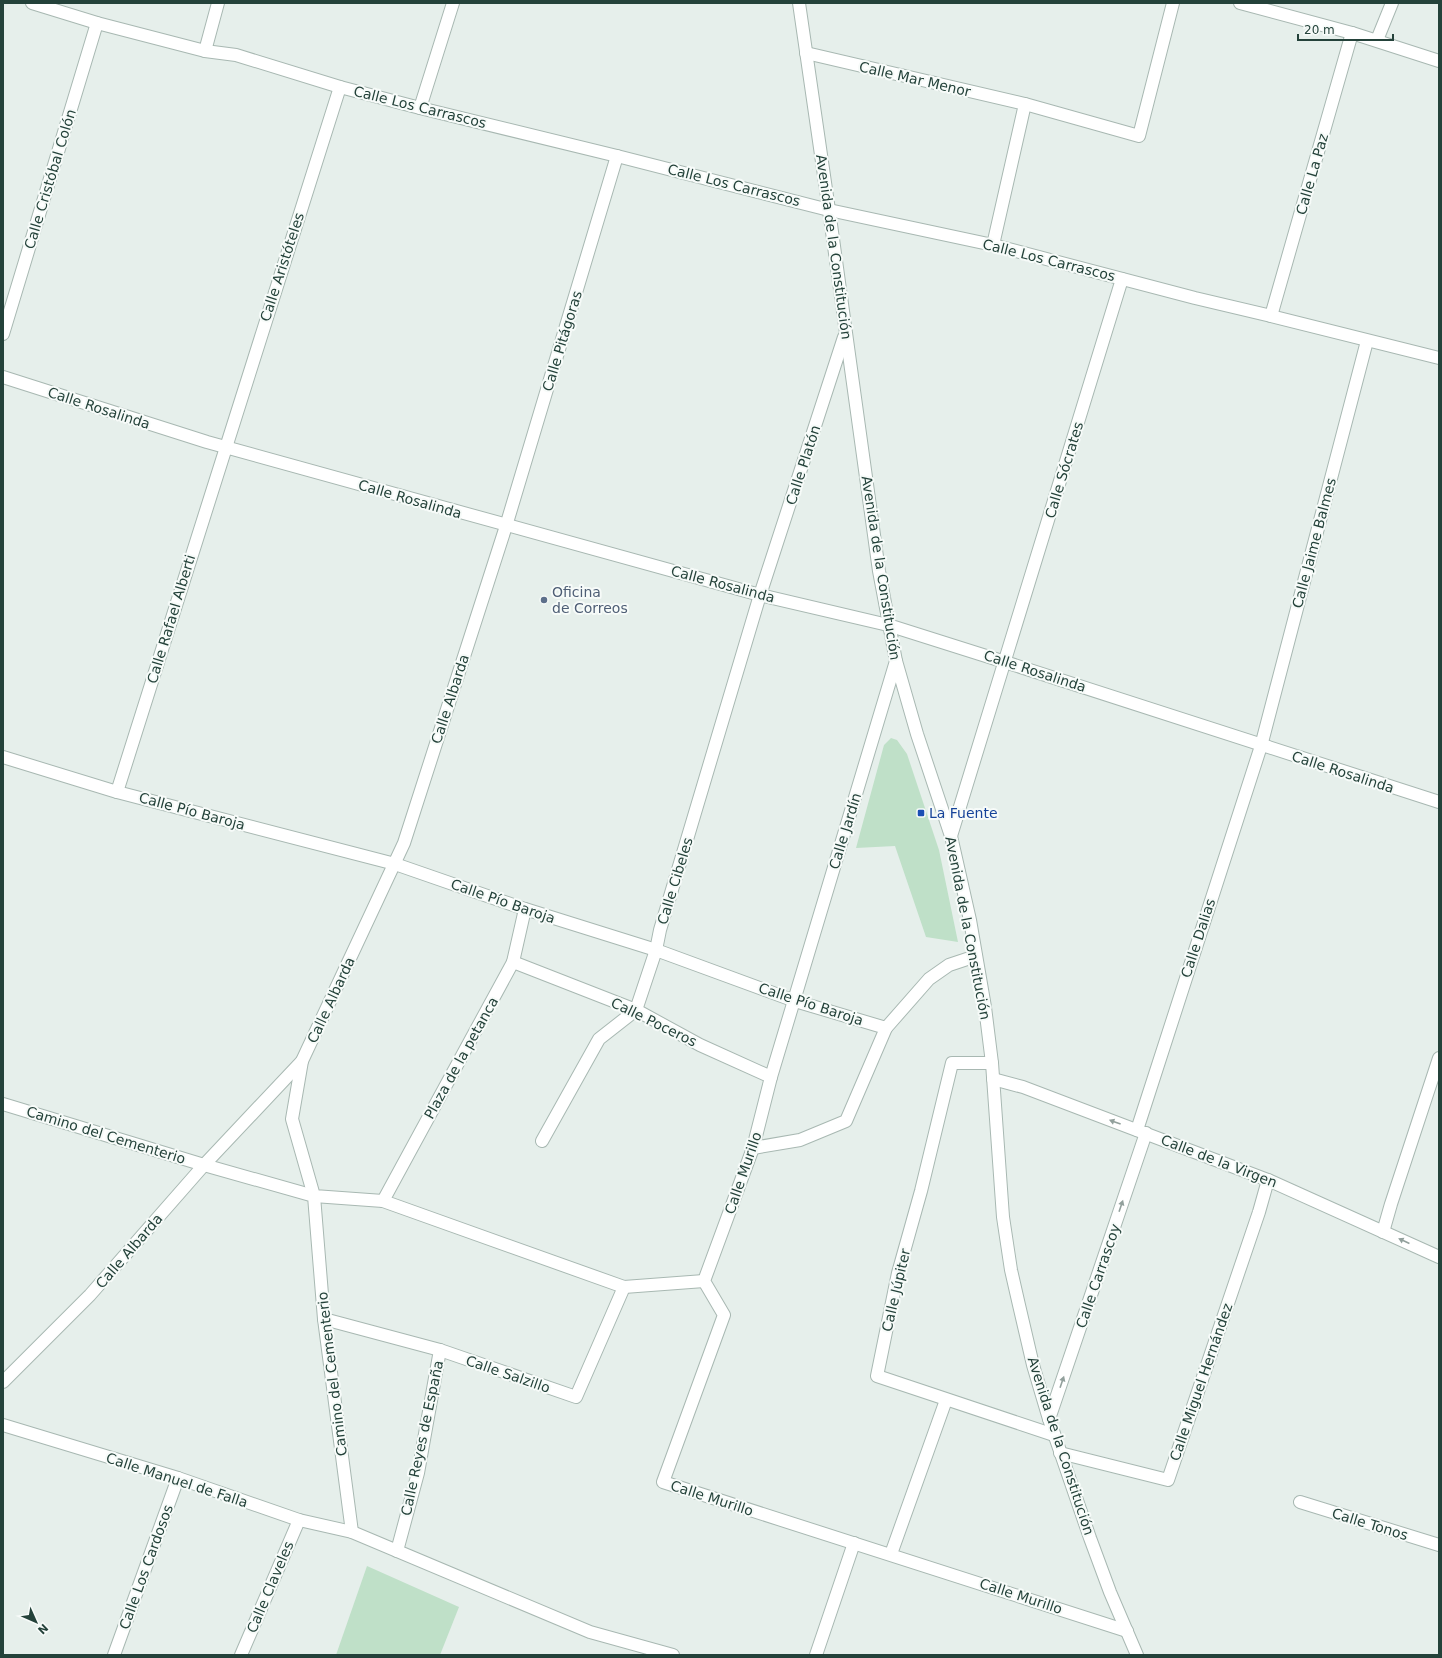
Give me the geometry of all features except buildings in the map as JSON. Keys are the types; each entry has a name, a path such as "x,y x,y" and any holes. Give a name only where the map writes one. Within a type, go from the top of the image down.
{"street":[{"name":"Calle Los Carrascos","path":"32,3 97,23 205,51 236,55 340,87 420,108 829,210 993,245 1195,298 1439,358"},
{"path":"205,51 218,3"},
{"path":"420,108 453,3"},
{"name":"Avenida de la Constitución","path":"798,3 888,626 896,661 951,836 976,956 994,1079 1002,1211 1011,1270 1033,1365 1054,1435 1090,1538 1137,1655"},
{"name":"Calle Mar Menor","path":"806,54 1025,104 1138,136 1173,3"},
{"path":"1240,3 1377,40 1439,61"},
{"path":"1377,40 1392,3"},
{"name":"Calle Cristóbal Colón","path":"3,334 97,23"},
{"name":"Calle La Paz","path":"1271,316 1352,33"},
{"name":"Calle Aristóteles","path":"225,447 340,87"},
{"path":"993,245 1025,104"},
{"name":"Calle Pitágoras","path":"506,526 617,156"},
{"name":"Calle Sócrates","path":"951,836 1006,662 1122,279"},
{"name":"Calle Platón","path":"760,595 845,334"},
{"name":"Calle Jaime Balmes","path":"1261,746 1367,341"},
{"name":"Calle Rosalinda","path":"3,377 225,447 506,526 760,595 888,626 1006,662 1261,746 1439,802"},
{"name":"Calle Rafael Alberti","path":"117,792 225,447"},
{"name":"Calle Albarda","path":"3,1382 90,1295 204,1165 302,1061 404,843 506,526"},
{"name":"Calle Cibeles","path":"636,1010 656,950 660,930 760,595"},
{"name":"Calle Jardín","path":"771,1077 896,661"},
{"name":"Calle Dalias","path":"1141,1132 1261,746"},
{"name":"Calle Pío Baroja","path":"3,757 117,792 394,864 525,910 656,950 795,1001 886,1028"},
{"name":"Plaza de la petanca","path":"383,1201 513,962 525,910"},
{"path":"753,1148 800,1140 846,1121 886,1028 929,979 949,965 976,956"},
{"name":"Calle Poceros","path":"513,962 636,1010 700,1045 771,1077"},
{"path":"542,1140 599,1039 636,1010"},
{"path":"1383,1232 1439,1058"},
{"path":"302,1061 292,1119 314,1196 383,1201 624,1287 704,1281"},
{"name":"Calle Júpiter","path":"992,1063 952,1063 921,1191 898,1273 877,1376 1054,1435"},
{"name":"Calle Murillo","path":"771,1077 753,1148 704,1281 724,1315 663,1482 1127,1631"},
{"name":"Calle de la Virgen","path":"994,1079 1022,1087 1268,1180 1439,1257"},
{"name":"Camino del Cementerio","path":"3,1104 204,1165 314,1196 324,1319 352,1532"},
{"name":"Calle Carrascoy","path":"1049,1419 1141,1132"},
{"name":"Calle Miguel Hernández","path":"1060,1453 1168,1480 1260,1212 1268,1180"},
{"name":"Calle Salzillo","path":"324,1319 440,1350 576,1397 624,1287"},
{"name":"Calle Reyes de España","path":"397,1550 418,1473 440,1350"},
{"path":"891,1554 946,1400"},
{"name":"Calle Manuel de Falla","path":"3,1425 178,1478 299,1520 352,1532"},
{"name":"Calle Los Cardosos","path":"114,1655 178,1478"},
{"name":"Calle Tonos","path":"1300,1502 1439,1545"},
{"name":"Calle Claveles","path":"241,1655 299,1520"},
{"path":"352,1532 590,1632 639,1651 672,1655"},
{"path":"816,1655 854,1543"}],"green space":[{"path":"891,738 897,740 907,754 939,850 958,942 926,937 895,846 856,848 884,745"},
{"path":"367,1566 459,1607 440,1655 336,1655"}],"place":[{"name":"Oficina de Correos","path":"544,600"},
{"name":"La Fuente","path":"921,813"}]}
